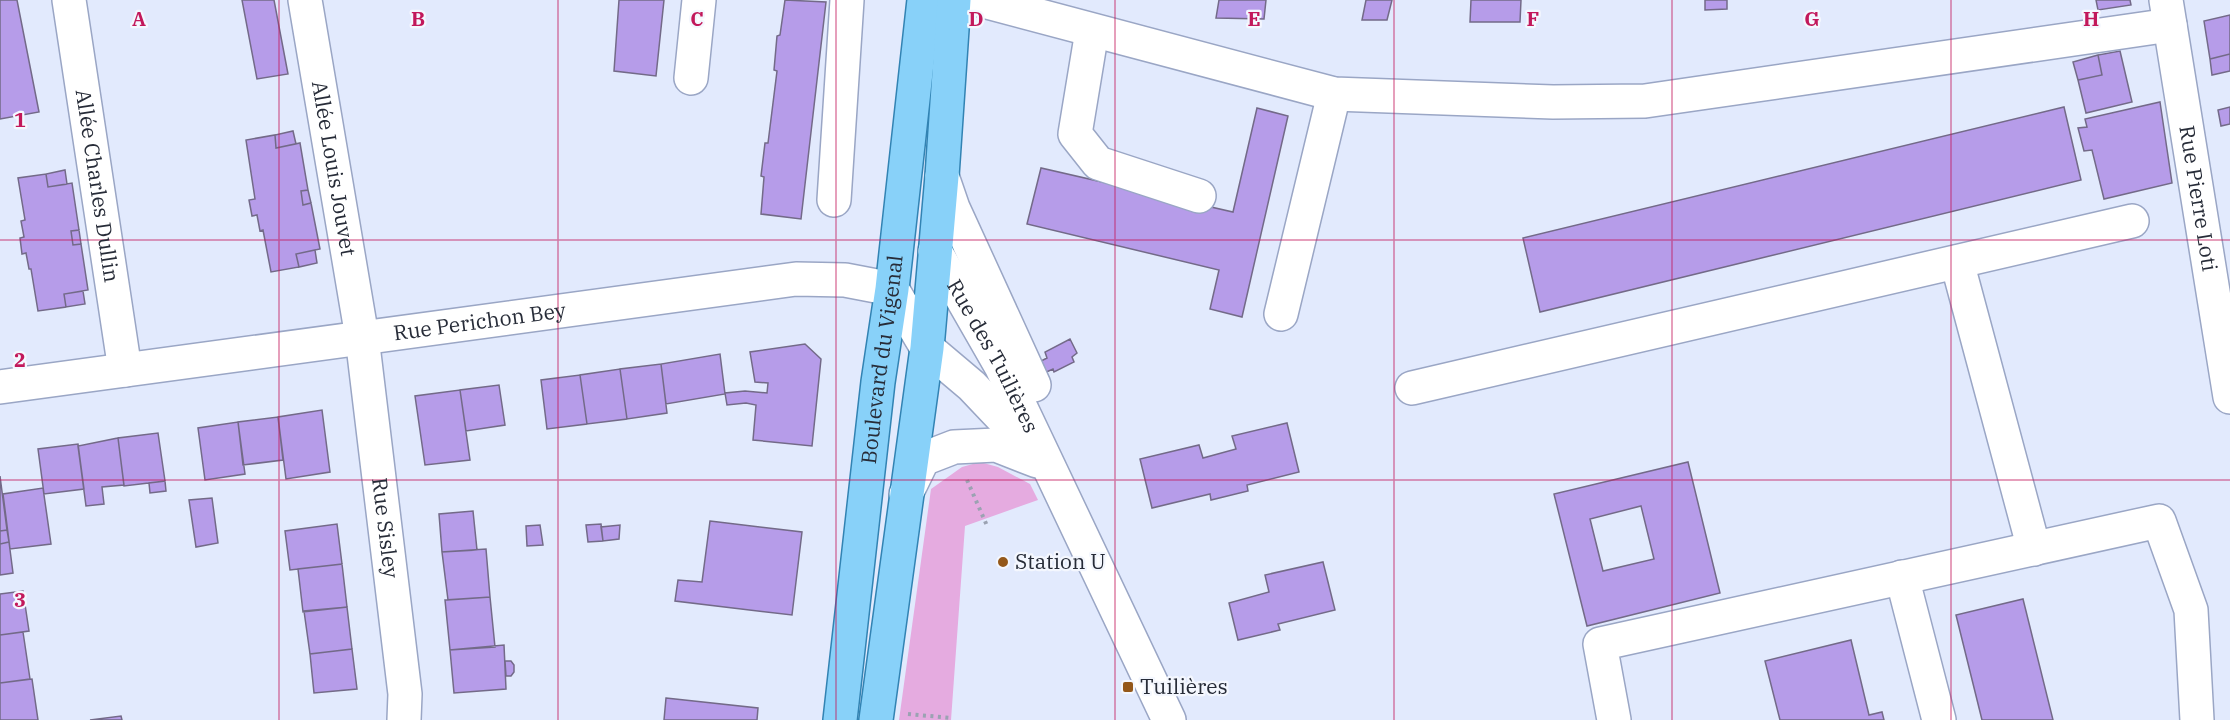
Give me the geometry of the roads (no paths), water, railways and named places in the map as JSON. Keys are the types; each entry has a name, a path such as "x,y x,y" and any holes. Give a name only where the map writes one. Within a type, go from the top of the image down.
{"main road":[{"name":"Boulevard du Vigenal","path":"840,720 924,0"},
{"name":"Boulevard du Vigenal","path":"877,715 927,348 954,0"}],"street":[{"name":"Allée Charles Dullin","path":"69,0 125,370"},
{"name":"Allée Louis Jouvet","path":"305,0 362,337"},
{"path":"691,78 699,0"},
{"path":"834,200 847,0"},
{"path":"980,0 1334,94 1553,102 1645,101 2168,12"},
{"name":"Rue Pierre Loti","path":"2168,12 2221,286 2229,384"},
{"path":"1092,31 1075,134 1098,163 1199,196"},
{"path":"1281,314 1334,94"},
{"path":"942,176 954,208 1039,395 1032,433"},
{"path":"1412,388 2132,221"},
{"name":"Rue des Tuilières","path":"935,251 1001,366 1169,720"},
{"path":"1957,262 2034,549"},
{"name":"Rue Perichon Bey","path":"0,387 796,279 845,280 892,289"},
{"path":"892,289 927,348"},
{"name":"Rue Sisley","path":"362,337 405,694 404,720"},
{"name":"Rue des Tuilières","path":"927,348 972,386 1047,465"},
{"name":"Rue des Tuilières","path":"906,495 922,459 954,447 996,445 1047,465"},
{"path":"1614,720 1600,644 2159,521 2191,610 2197,720"},
{"path":"1902,577 1939,720"}],"place":[{"name":"Station U","path":"1003,562"},
{"name":"Tuilières","path":"1128,687"}]}
